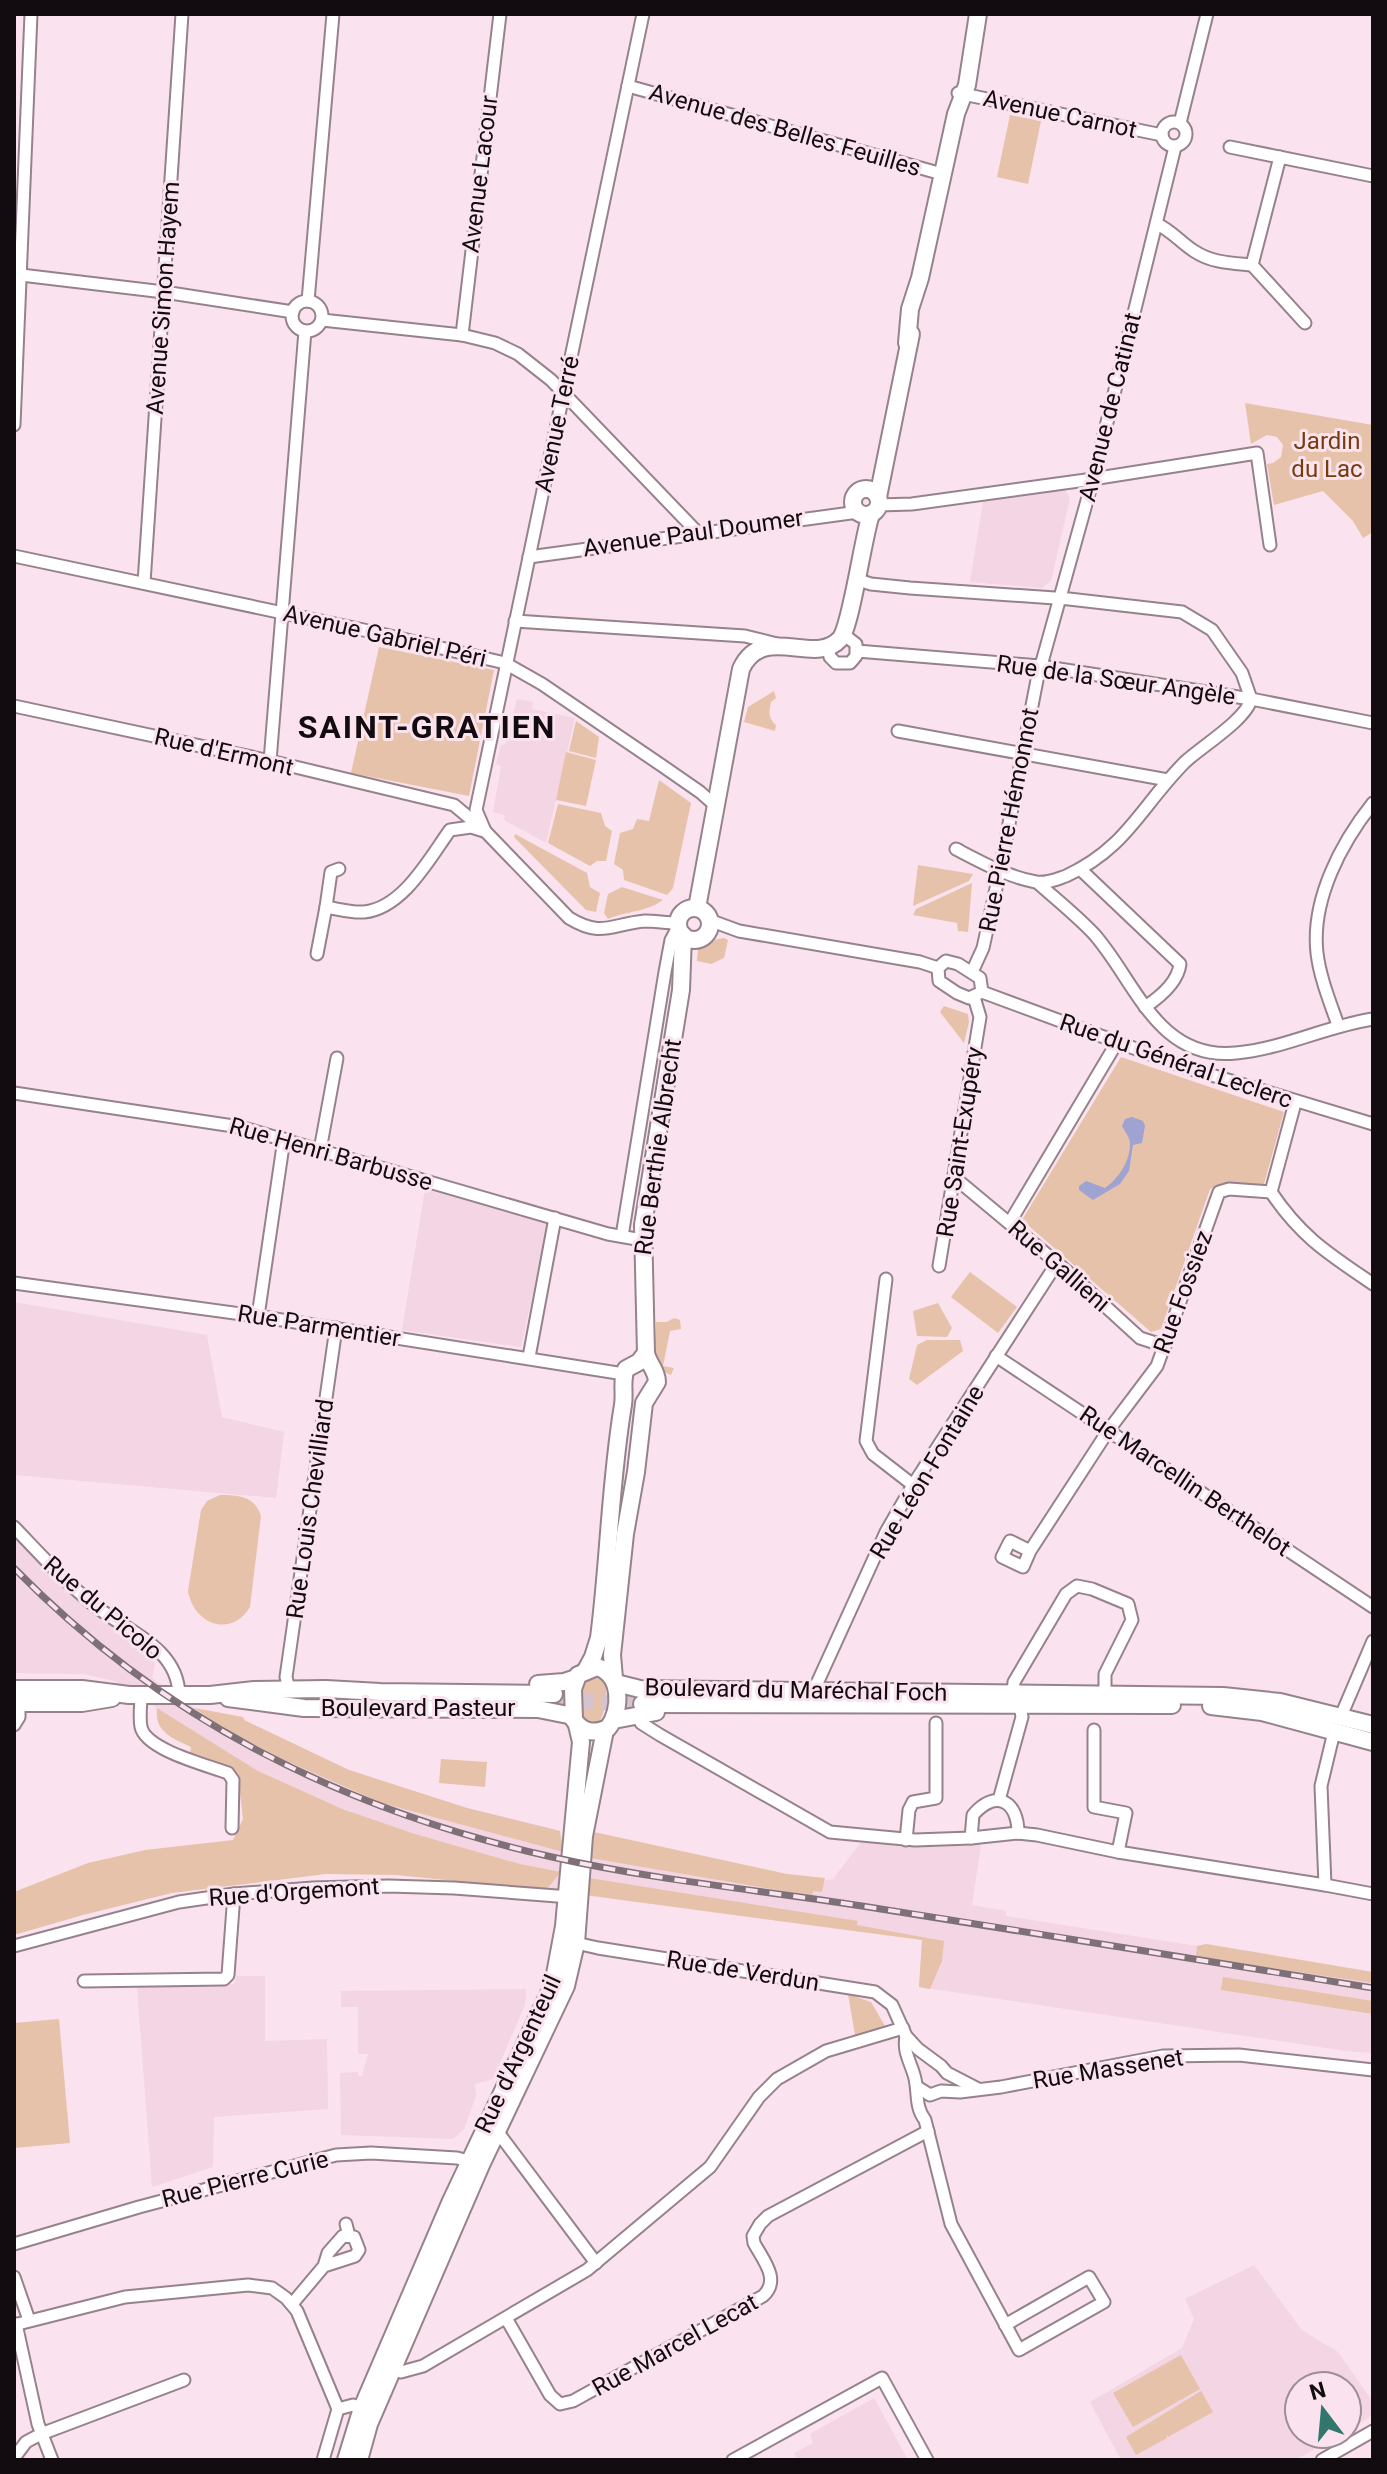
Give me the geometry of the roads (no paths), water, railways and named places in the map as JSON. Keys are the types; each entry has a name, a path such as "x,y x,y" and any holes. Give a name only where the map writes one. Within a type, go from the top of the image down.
{"main road":[{"path":"693,926 741,669 756,651 782,645 828,647 843,634 870,503 919,301 920,278 942,174 961,93 971,66 978,14"},
{"name":"Rue Berthie Albrecht","path":"615,1681 613,1651 625,1534 646,1395 657,1382 655,1371 644,1360 642,1240 681,990 688,975 693,926"},
{"path":"644,1360 630,1366 625,1381 635,1396 646,1395"},
{"name":"Rue Berthie Albrecht","path":"581,1674 599,1638 625,1381"},
{"name":"Rue Berthie Albrecht","path":"610,1515 635,1477"},
{"path":"602,1668 615,1681 609,1725 592,1732 575,1720 573,1689 581,1674 602,1668"},
{"name":"Boulevard Pasteur","path":"17,1696 82,1703 135,1695 210,1695 434,1684 550,1684 581,1674"},
{"name":"Boulevard du Maréchal Foch","path":"615,1681 640,1689 976,1692 1017,1699 1227,1707 1338,1724 1373,1725"},
{"name":"Boulevard Pasteur","path":"263,1704 308,1699 554,1697 332,1689"},
{"name":"Boulevard du Maréchal Foch","path":"609,1725 640,1706 976,1692"},
{"name":"Boulevard du Maréchal Foch","path":"640,1706 918,1706 1105,1693 1234,1696 1280,1702 1338,1724 1373,1742"},
{"name":"Boulevard Pasteur","path":"210,1695 304,1708 538,1709 575,1720"},
{"name":"Rue d'Argenteuil","path":"475,2162 497,2131 562,1995 573,1964 576,1943 573,1896 581,1742 575,1720"},
{"name":"Rue d'Argenteuil","path":"346,2460 549,1997 609,1725"},
{"name":"Rue d'Argenteuil","path":"359,2460 368,2410"}],"street":[{"path":"14,425 31,14"},
{"name":"Avenue Simon Hayem","path":"144,583 182,14"},
{"path":"308,301 333,14"},
{"name":"Avenue Lacour","path":"462,335 500,14"},
{"name":"Avenue Terré","path":"485,831 476,810 643,14"},
{"name":"Avenue de Catinat","path":"1040,666 1093,479 1175,147 1186,138 1186,130 1180,123 1207,14"},
{"name":"Avenue des Belles Feuilles","path":"628,86 942,174"},
{"name":"Avenue Carnot","path":"961,93 1162,135"},
{"path":"1175,147 1166,143 1162,135 1166,125 1180,123"},
{"path":"1230,147 1373,176"},
{"path":"1252,265 1280,157"},
{"path":"1157,224 1172,230 1193,250 1218,262 1252,265 1305,323"},
{"path":"21,275 164,292 293,312"},
{"path":"308,301 320,307 322,320 317,328 305,331 293,322 293,312 298,304 308,301"},
{"path":"322,320 462,335 495,343 518,354 563,394 697,532"},
{"path":"270,761 305,331"},
{"name":"Avenue Paul Doumer","path":"529,557 870,503 912,504 1257,453 1270,545"},
{"name":"Avenue Gabriel Péri","path":"14,556 505,663 542,684 700,792 717,807"},
{"path":"855,579 897,587 1182,612 1212,630 1232,657 1247,684 1251,699 1246,711 1201,746 1168,780 1116,845 1080,869 1039,884"},
{"path":"515,621 745,636 782,645"},
{"path":"828,647 833,661 843,665 854,659 857,651 853,640 843,634"},
{"name":"Rue de la Sœur Angèle","path":"857,651 1040,666 1251,699 1373,723"},
{"name":"Rue Pierre Hémonnot","path":"972,972 983,948 1040,666"},
{"name":"Rue d'Ermont","path":"14,706 270,761 457,806 569,918 585,928 601,929 644,921 739,931 920,962 938,968"},
{"path":"898,731 1168,780"},
{"path":"326,907 365,912 386,905 415,879 450,830 451,814 434,801"},
{"path":"1338,1025 1322,979 1316,950 1321,898 1348,840 1373,803"},
{"path":"450,830 471,827 485,831"},
{"path":"956,849 1039,884 1094,934 1155,1021 1190,1045 1217,1053 1245,1052 1338,1025 1373,1019"},
{"path":"317,954 331,872 339,869"},
{"path":"1080,869 1180,964 1171,984 1145,1007"},
{"name":"Rue Berthie Albrecht","path":"622,1236 671,940 693,926"},
{"path":"938,968 950,961 972,972 980,978 978,995"},
{"name":"Rue du Général Leclerc","path":"938,968 939,981 962,996 978,995 1004,1000 1116,1044 1295,1103 1373,1124"},
{"name":"Rue Saint-Exupéry","path":"939,1266 980,1017 978,995"},
{"name":"Rue Saint-Exupéry","path":"980,1017 992,1002 1004,1000"},
{"path":"1010,1222 1116,1044"},
{"path":"1185,1067 1190,1045"},
{"path":"320,1150 337,1058"},
{"name":"Rue Henri Barbusse","path":"14,1093 210,1121 642,1240"},
{"path":"1295,1103 1271,1192 1289,1219 1305,1235 1373,1284"},
{"path":"258,1316 284,1139"},
{"name":"Rue Gallieni","path":"955,1178 1010,1222 1140,1338 1165,1346"},
{"name":"Rue Fossiez","path":"1030,1551 1108,1431 1157,1366 1219,1192 1229,1189 1271,1192"},
{"path":"529,1357 555,1218"},
{"name":"Rue Léon Fontaine","path":"814,1690 886,1532 913,1485 1057,1263"},
{"path":"886,1279 866,1441 873,1454 913,1485"},
{"name":"Rue Parmentier","path":"14,1283 529,1357 625,1381"},
{"name":"Rue Louis Chevilliard","path":"289,1689 286,1677 336,1328"},
{"name":"Rue Marcellin Berthelot","path":"996,1356 1373,1607"},
{"name":"Rue du Picolo","path":"14,1527 95,1606 159,1650 176,1677 179,1695"},
{"path":"999,1800 1022,1717 1014,1682 1066,1594 1077,1586 1128,1604 1132,1614 1132,1620 1105,1674 1105,1693"},
{"path":"1325,1885 1321,1786 1338,1724 1373,1641"},
{"path":"135,1695 141,1729 148,1739 160,1748 228,1773 233,1780 232,1828"},
{"path":"14,1725 18,1721 17,1696"},
{"path":"640,1706 641,1723 830,1832 906,1840 1018,1833 1373,1894"},
{"path":"906,1840 909,1810 913,1802 936,1798 936,1723"},
{"path":"1094,1730 1094,1807 1126,1813 1118,1852"},
{"path":"971,1838 973,1815 984,1804 999,1800 1015,1812 1018,1833"},
{"name":"Rue d'Orgemont","path":"14,1946 179,1902 234,1894 388,1886 573,1896"},
{"path":"84,1981 224,1979 228,1975 234,1894"},
{"path":"564,1926 576,1943"},
{"name":"Rue de Verdun","path":"576,1943 875,1992 892,2005 905,2032"},
{"path":"905,2032 947,2073 978,2089"},
{"path":"905,2032 906,2053 916,2082 925,2094 938,2092"},
{"path":"386,2368 401,2372 419,2368 596,2263 710,2167 759,2097 777,2079 826,2051 905,2032"},
{"name":"Rue Massenet","path":"938,2092 1001,2087 1163,2056 1239,2055 1373,2070"},
{"path":"933,2062 919,2067 916,2095 927,2126 951,2224 1005,2325 1019,2350 1104,2302 1089,2277 1005,2325"},
{"path":"927,2126 930,2101 946,2083 947,2073"},
{"name":"Rue Marcel Lecat","path":"506,2318 550,2395 560,2404 573,2401 763,2296 770,2290 772,2282 754,2243 753,2236 760,2224 927,2126"},
{"name":"Rue d'Argenteuil","path":"497,2131 596,2263"},
{"name":"Rue Pierre Curie","path":"14,2244 336,2155 371,2153 475,2162"},
{"path":"292,2304 324,2266 328,2253 347,2230 354,2237 359,2250 355,2256 324,2266"},
{"path":"14,2277 29,2320"},
{"path":"52,2460 19,2362 15,2325 125,2297 248,2285 272,2288 292,2304 304,2325 338,2409 323,2460"},
{"path":"733,2460 882,2378 927,2460"},
{"path":"14,2458 26,2442 41,2434 184,2380"},
{"path":"338,2409 353,2405 368,2410"},
{"path":"1322,2460 1373,2431"}],"water":[{"path":"1132,1117 1143,1121 1145,1126 1142,1143 1133,1145 1129,1171 1120,1184 1093,1200 1079,1190 1079,1186 1086,1181 1105,1188 1119,1174 1126,1163 1130,1144 1122,1126 1125,1119"}],"tunnel":[{"path":"554,1700 642,1704"}],"railway":[{"path":"14,1568 72,1622 132,1671 195,1714 261,1752 330,1785 401,1814 475,1837 552,1857 629,1872 1373,1988"}],"district":[{"name":"SAINT-GRATIEN","path":"427,727"}],"park label":[{"name":"Jardin du Lac","path":"1327,455"}]}
